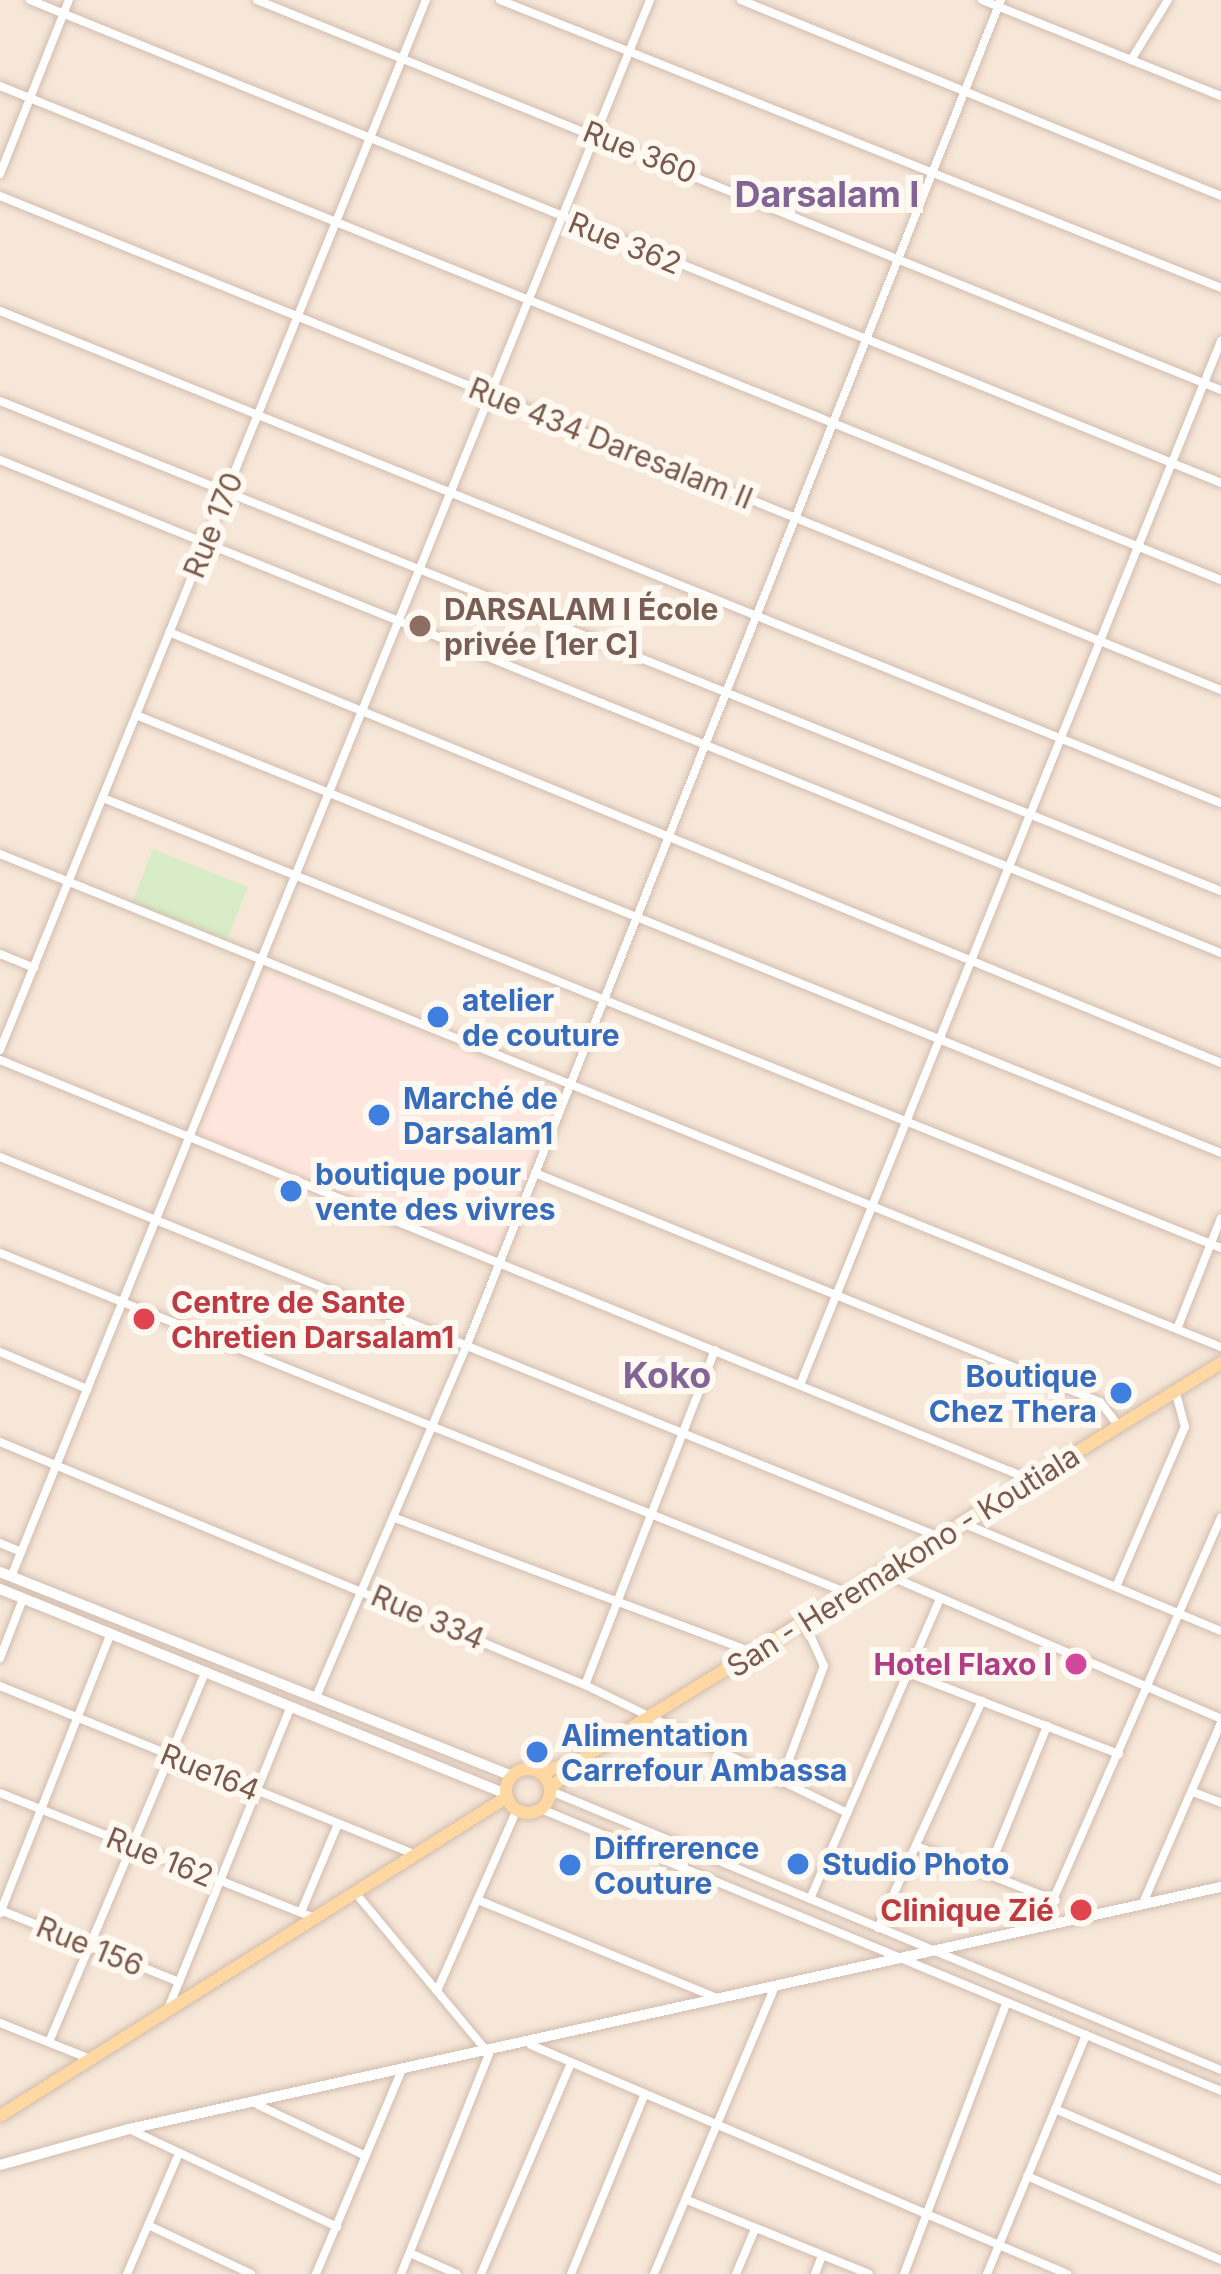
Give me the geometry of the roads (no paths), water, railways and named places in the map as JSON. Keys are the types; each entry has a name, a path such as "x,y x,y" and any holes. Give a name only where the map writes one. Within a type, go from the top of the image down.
{"main road":[{"name":"San - Heremakono - Koutiala","path":"584,1757 1221,1363"},
{"path":"476,1822 517,1810 541,1810 551,1790 584,1757"},
{"path":"0,2116 476,1822 507,1796 512,1776 542,1774 584,1757"},
{"path":"542,1774 551,1790"},
{"path":"507,1796 517,1810"}],"street":[{"name":"Rue 362","path":"30,0 1221,482"},
{"path":"0,174 70,0"},
{"name":"Rue 360","path":"256,0 900,256 1221,390"},
{"name":"Rue 170","path":"0,1050 426,0"},
{"path":"500,0 1221,288"},
{"path":"512,1776 5,1574 21,1552 650,0"},
{"path":"741,0 1221,196"},
{"path":"982,0 1000,3 1221,96"},
{"path":"1131,60 1168,0"},
{"path":"316,1697 467,1345 1000,3"},
{"path":"0,86 1221,580"},
{"name":"Rue 434 Daresalam II","path":"0,196 1221,690"},
{"path":"0,310 1221,803"},
{"path":"800,1384 1221,341"},
{"path":"0,401 1221,891"},
{"path":"0,460 1221,953"},
{"path":"170,632 1221,1063"},
{"path":"136,715 1221,1154"},
{"path":"103,798 1216,1246"},
{"path":"0,854 1221,1347"},
{"path":"0,954 34,968"},
{"path":"0,1060 1034,1481"},
{"path":"0,1157 943,1538"},
{"path":"536,1173 1100,1402 1119,1426"},
{"path":"1177,1329 1216,1246 1221,1218"},
{"path":"0,1253 852,1595"},
{"path":"584,1685 715,1351"},
{"path":"0,1352 87,1389"},
{"path":"1116,1587 1185,1427 1175,1391"},
{"name":"Rue 334","path":"0,1442 584,1685 847,1813"},
{"path":"395,1518 755,1654"},
{"path":"1042,1925 1221,1518"},
{"path":"965,1524 1221,1631"},
{"path":"0,1543 21,1552"},
{"path":"885,1574 1221,1721 1144,1903"},
{"path":"0,1589 507,1796"},
{"path":"0,1658 23,1598"},
{"path":"810,1899 940,1598"},
{"path":"780,1783 824,1666 805,1624"},
{"path":"0,1911 111,1633"},
{"path":"49,2042 205,1670"},
{"path":"907,1672 1119,1754"},
{"name":"Rue164","path":"0,1686 420,1857"},
{"path":"878,1928 982,1701"},
{"path":"165,2017 291,1705"},
{"path":"987,1874 1047,1726"},
{"path":"551,1790 1221,2070"},
{"path":"1192,1792 1221,1803"},
{"name":"Rue 162","path":"0,1793 320,1920"},
{"path":"437,1991 517,1810"},
{"path":"541,1810 1221,2091"},
{"path":"301,1912 338,1824"},
{"path":"916,1846 1056,1901"},
{"path":"0,2165 130,2129 531,2045 929,1949 1221,1887"},
{"path":"358,1896 489,2054"},
{"path":"478,1900 721,1999"},
{"name":"Rue 156","path":"0,1911 179,1982"},
{"path":"654,2274 775,1986"},
{"path":"904,2274 1007,2002"},
{"path":"0,2023 93,2060"},
{"path":"987,2274 1086,2035"},
{"path":"531,2045 1067,2274"},
{"path":"400,2274 489,2054"},
{"path":"481,2274 572,2062"},
{"path":"316,2274 400,2074"},
{"path":"571,2274 645,2094"},
{"path":"257,2105 366,2156"},
{"path":"1055,2109 1221,2180"},
{"path":"130,2129 177,2158 337,2227"},
{"path":"128,2274 177,2158"},
{"path":"1027,2176 1221,2260"},
{"path":"686,2200 868,2274"},
{"path":"148,2225 251,2274"},
{"path":"736,2274 754,2229"},
{"path":"410,2253 457,2274"},
{"path":"814,2274 822,2256"}],"place":[{"name":"DARSALAM I École privée [1er C]","path":"420,626"},
{"name":"atelier de couture","path":"438,1017"},
{"name":"Marché de Darsalam1","path":"379,1115"},
{"name":"boutique pour vente des vivres","path":"291,1191"},
{"name":"Centre de Sante Chretien Darsalam1","path":"144,1319"},
{"name":"Boutique Chez Thera","path":"1121,1393"},
{"name":"Hotel Flaxo I","path":"1076,1664"},
{"name":"Alimentation Carrefour Ambassa","path":"537,1752"},
{"name":"Studio Photo","path":"798,1864"},
{"name":"Diffrerence Couture","path":"570,1865"},
{"name":"Clinique Zié","path":"1081,1910"}],"district":[{"name":"Darsalam I","path":"827,195"},
{"name":"Koko","path":"667,1376"}]}
